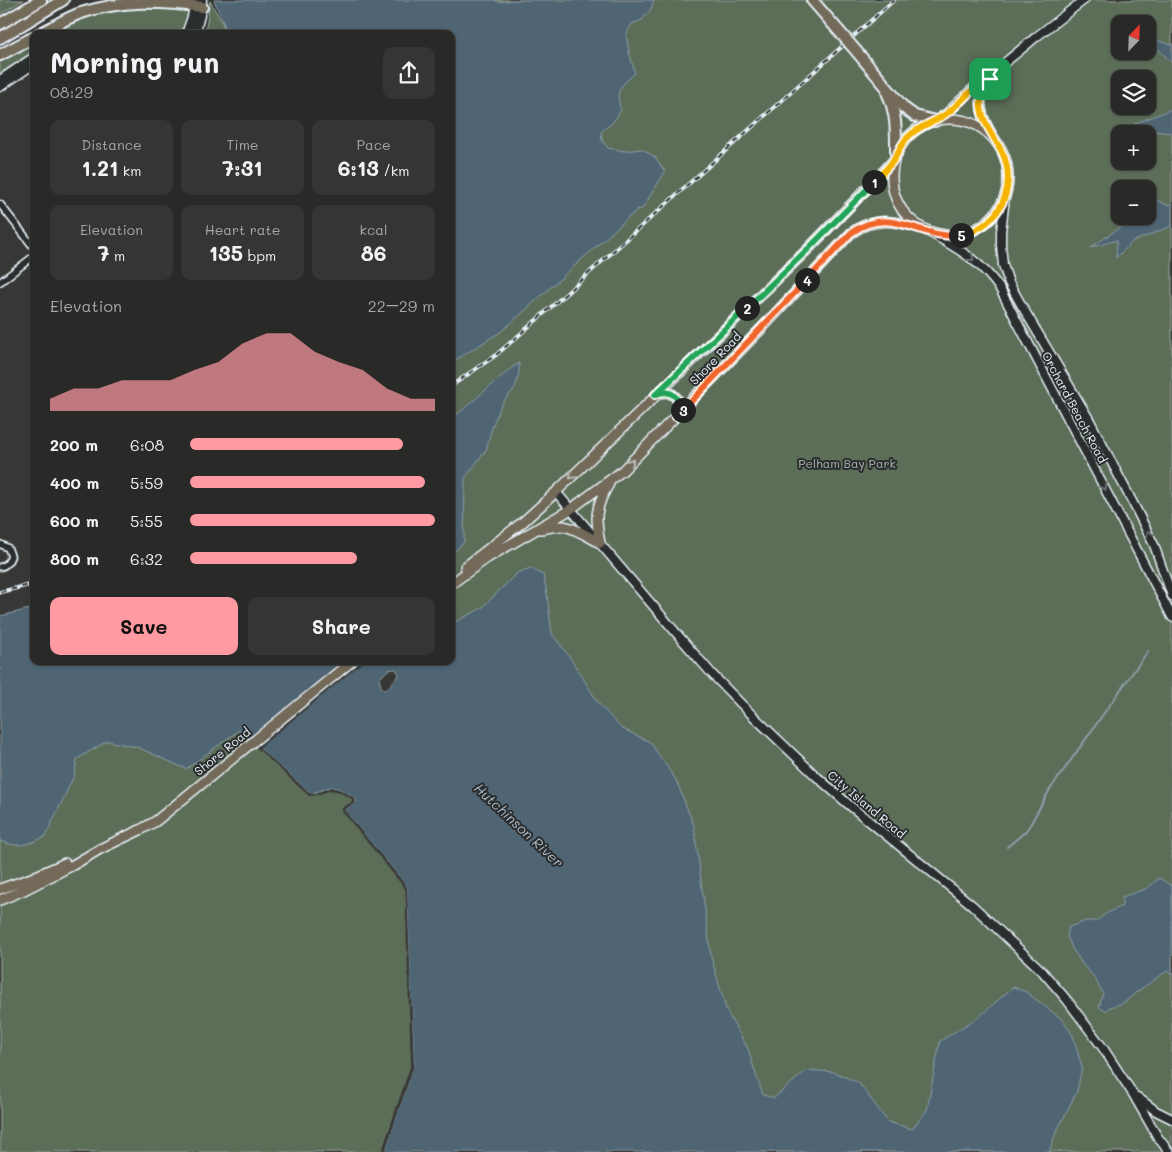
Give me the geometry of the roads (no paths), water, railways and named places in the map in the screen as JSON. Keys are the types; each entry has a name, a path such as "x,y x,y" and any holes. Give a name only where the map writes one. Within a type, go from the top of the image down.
{"highway":[{"path":"0,24 41,0"},
{"path":"0,38 63,0"},
{"path":"812,0 902,106 915,116 935,121"},
{"path":"47,30 79,13 111,4 137,2 198,3"},
{"path":"0,55 30,39"},
{"path":"882,82 895,113 895,157"}],"main road":[{"path":"935,121 947,113 987,75 996,70 1084,0"},
{"path":"187,30 198,3"},
{"path":"196,30 198,25 198,3"},
{"path":"0,80 30,60"},
{"path":"0,87 30,67"},
{"path":"996,70 985,87 981,99 985,120 998,144 1003,154 1007,165 1008,179 1005,197 994,216 977,229 967,233 945,236 926,231 914,224 900,208 895,198 892,182 895,157 904,141 925,124 951,119 968,122 982,129 998,144"},
{"name":"Shore Road","path":"455,574 524,521 556,492 808,249 881,174 895,157"},
{"name":"Orchard Beach Road","path":"1005,197 1001,245 1003,265 1009,282 1089,419 1135,507 1154,545 1172,596"},
{"name":"Shore Road","path":"455,581 487,558 571,509 622,471 855,230 869,224 888,221 926,231"},
{"name":"Orchard Beach Road","path":"926,231 973,259 985,270 1000,289 1172,618"},
{"path":"655,395 664,392 669,393 678,400 680,406 676,417"},
{"path":"600,543 596,514 602,497 612,479"},
{"name":"City Island Road","path":"556,492 712,674 755,718 848,804 972,905 1042,971 1067,1000 1103,1048 1169,1152"},
{"path":"534,530 564,526 581,532 600,543"},
{"name":"Shore Road","path":"0,889 100,849 156,821 347,665"},
{"name":"Shore Road","path":"0,902 100,849"},
{"path":"1133,1094 1156,1111 1172,1119"},
{"name":"City Island Road","path":"1158,1136 1161,1152"}],"street":[{"path":"0,204 30,243"},
{"path":"0,282 30,259"},
{"path":"0,544 8,548 11,556 6,565 0,567"}],"water":[{"path":"214,0 494,0 499,2 513,0 654,0 651,9 642,20 632,24 626,35 635,73 620,89 618,98 621,110 613,122 601,132 602,140 608,148 624,151 642,149 655,157 665,172 642,209 638,209 502,331 455,360 455,30 226,30"},
{"path":"1156,40 1172,45 1172,63 1156,49"},
{"path":"1172,109 1172,133 1156,131 1156,125 1134,124"},
{"path":"1156,200 1168,205 1172,203 1172,226 1132,242 1116,258 1117,240 1090,248 1122,225 1156,225 1156,212 1158,211"},
{"path":"519,363 519,373 515,388 502,403 492,427 486,450 465,478 464,542 455,551 455,417"},
{"name":"Hutchinson River","path":"531,568 543,575 552,634 569,656 599,704 621,728 650,742 676,780 694,826 711,957 727,1012 748,1049 763,1095 774,1098 807,1070 834,1072 859,1083 888,1122 912,1129 927,1110 940,1041 980,1016 1013,987 1026,992 1063,1020 1073,1036 1082,1067 1077,1091 1055,1135 1049,1152 385,1152 414,1064 407,888 344,810 355,803 355,798 334,787 310,793 250,740 244,731 238,731 186,769 137,747 107,741 77,759 74,776 45,837 23,845 0,841 0,616 30,609 30,665 455,665 455,622 482,608 517,573","holes":["395,669 399,675 387,689 380,685 380,678 388,670"]},
{"path":"1159,878 1172,886 1172,975 1167,971 1121,1004 1110,1007 1105,1011 1099,1007 1103,994 1094,977 1083,965 1072,948 1067,936 1069,927 1086,921 1097,921 1105,914 1122,906 1122,897 1148,888"}],"waterway":[{"path":"1007,847 1025,832 1049,791 1148,651"}],"railway":[{"path":"455,383 496,355 541,316 894,0"},
{"path":"0,592 30,585"}],"park label":[{"name":"Pelham Bay Park","path":"847,463"}]}
